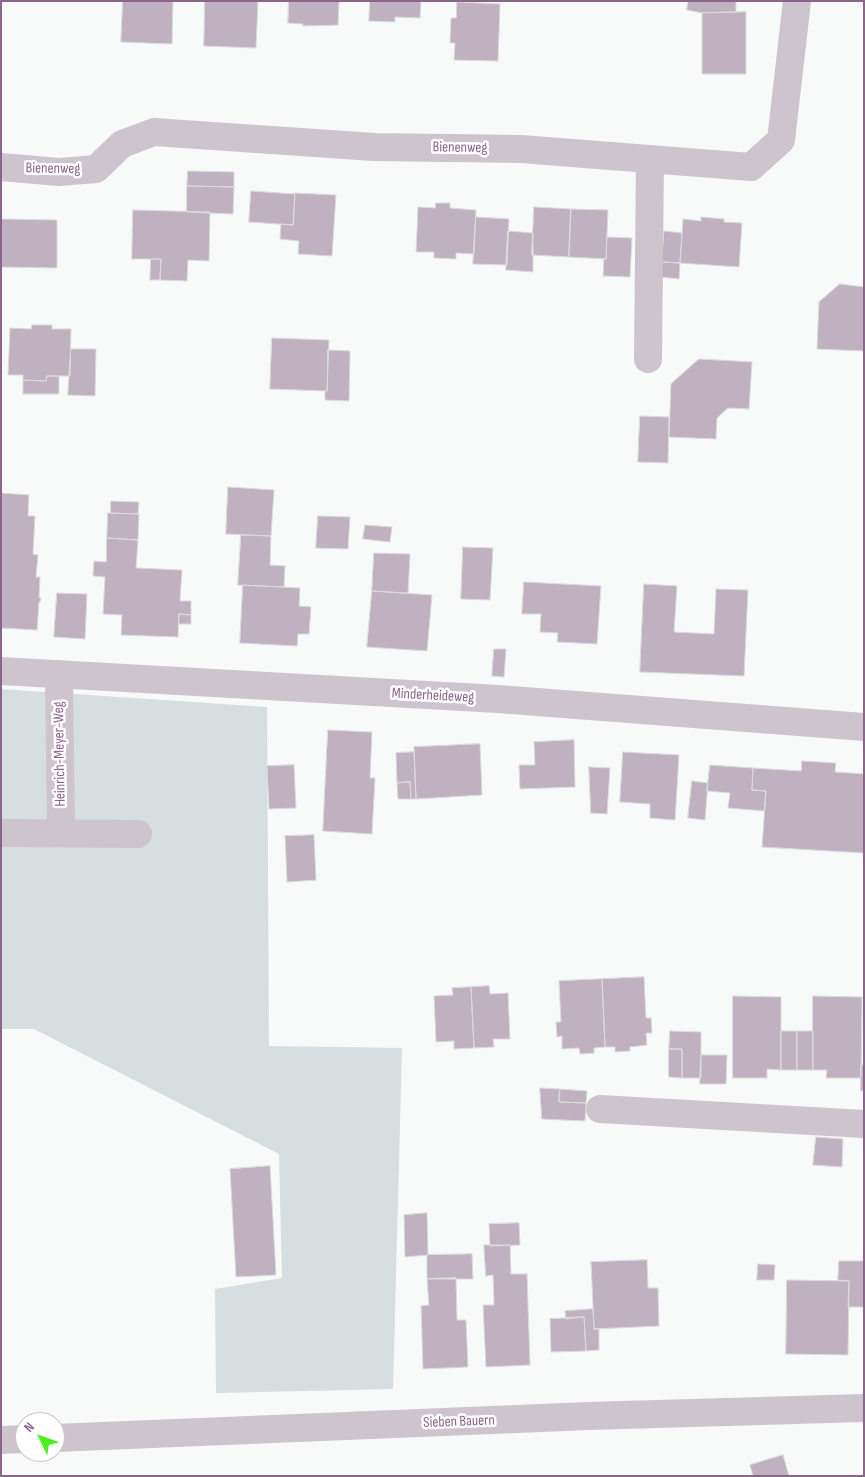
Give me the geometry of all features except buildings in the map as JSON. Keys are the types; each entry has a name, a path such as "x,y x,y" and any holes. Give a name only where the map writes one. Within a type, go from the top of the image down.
{"street":[{"name":"Bienenweg","path":"1,167 59,172 96,169 122,144 154,132 374,147 521,149 751,167 781,140 797,1"},
{"path":"648,359 650,159"},
{"name":"Minderheideweg","path":"1,671 508,700 864,726"},
{"name":"Heinrich-Meyer-Weg","path":"59,674 61,833"},
{"path":"1,833 138,834"},
{"path":"600,1110 864,1124"},
{"name":"Sieben Bauern","path":"65,1438 599,1416 864,1408"},
{"path":"1,1440 15,1439"}],"shaded area":[{"path":"1,689 267,707 269,1046 402,1048 393,1389 216,1393 215,1289 282,1278 279,1154 34,1029 1,1029"}]}
